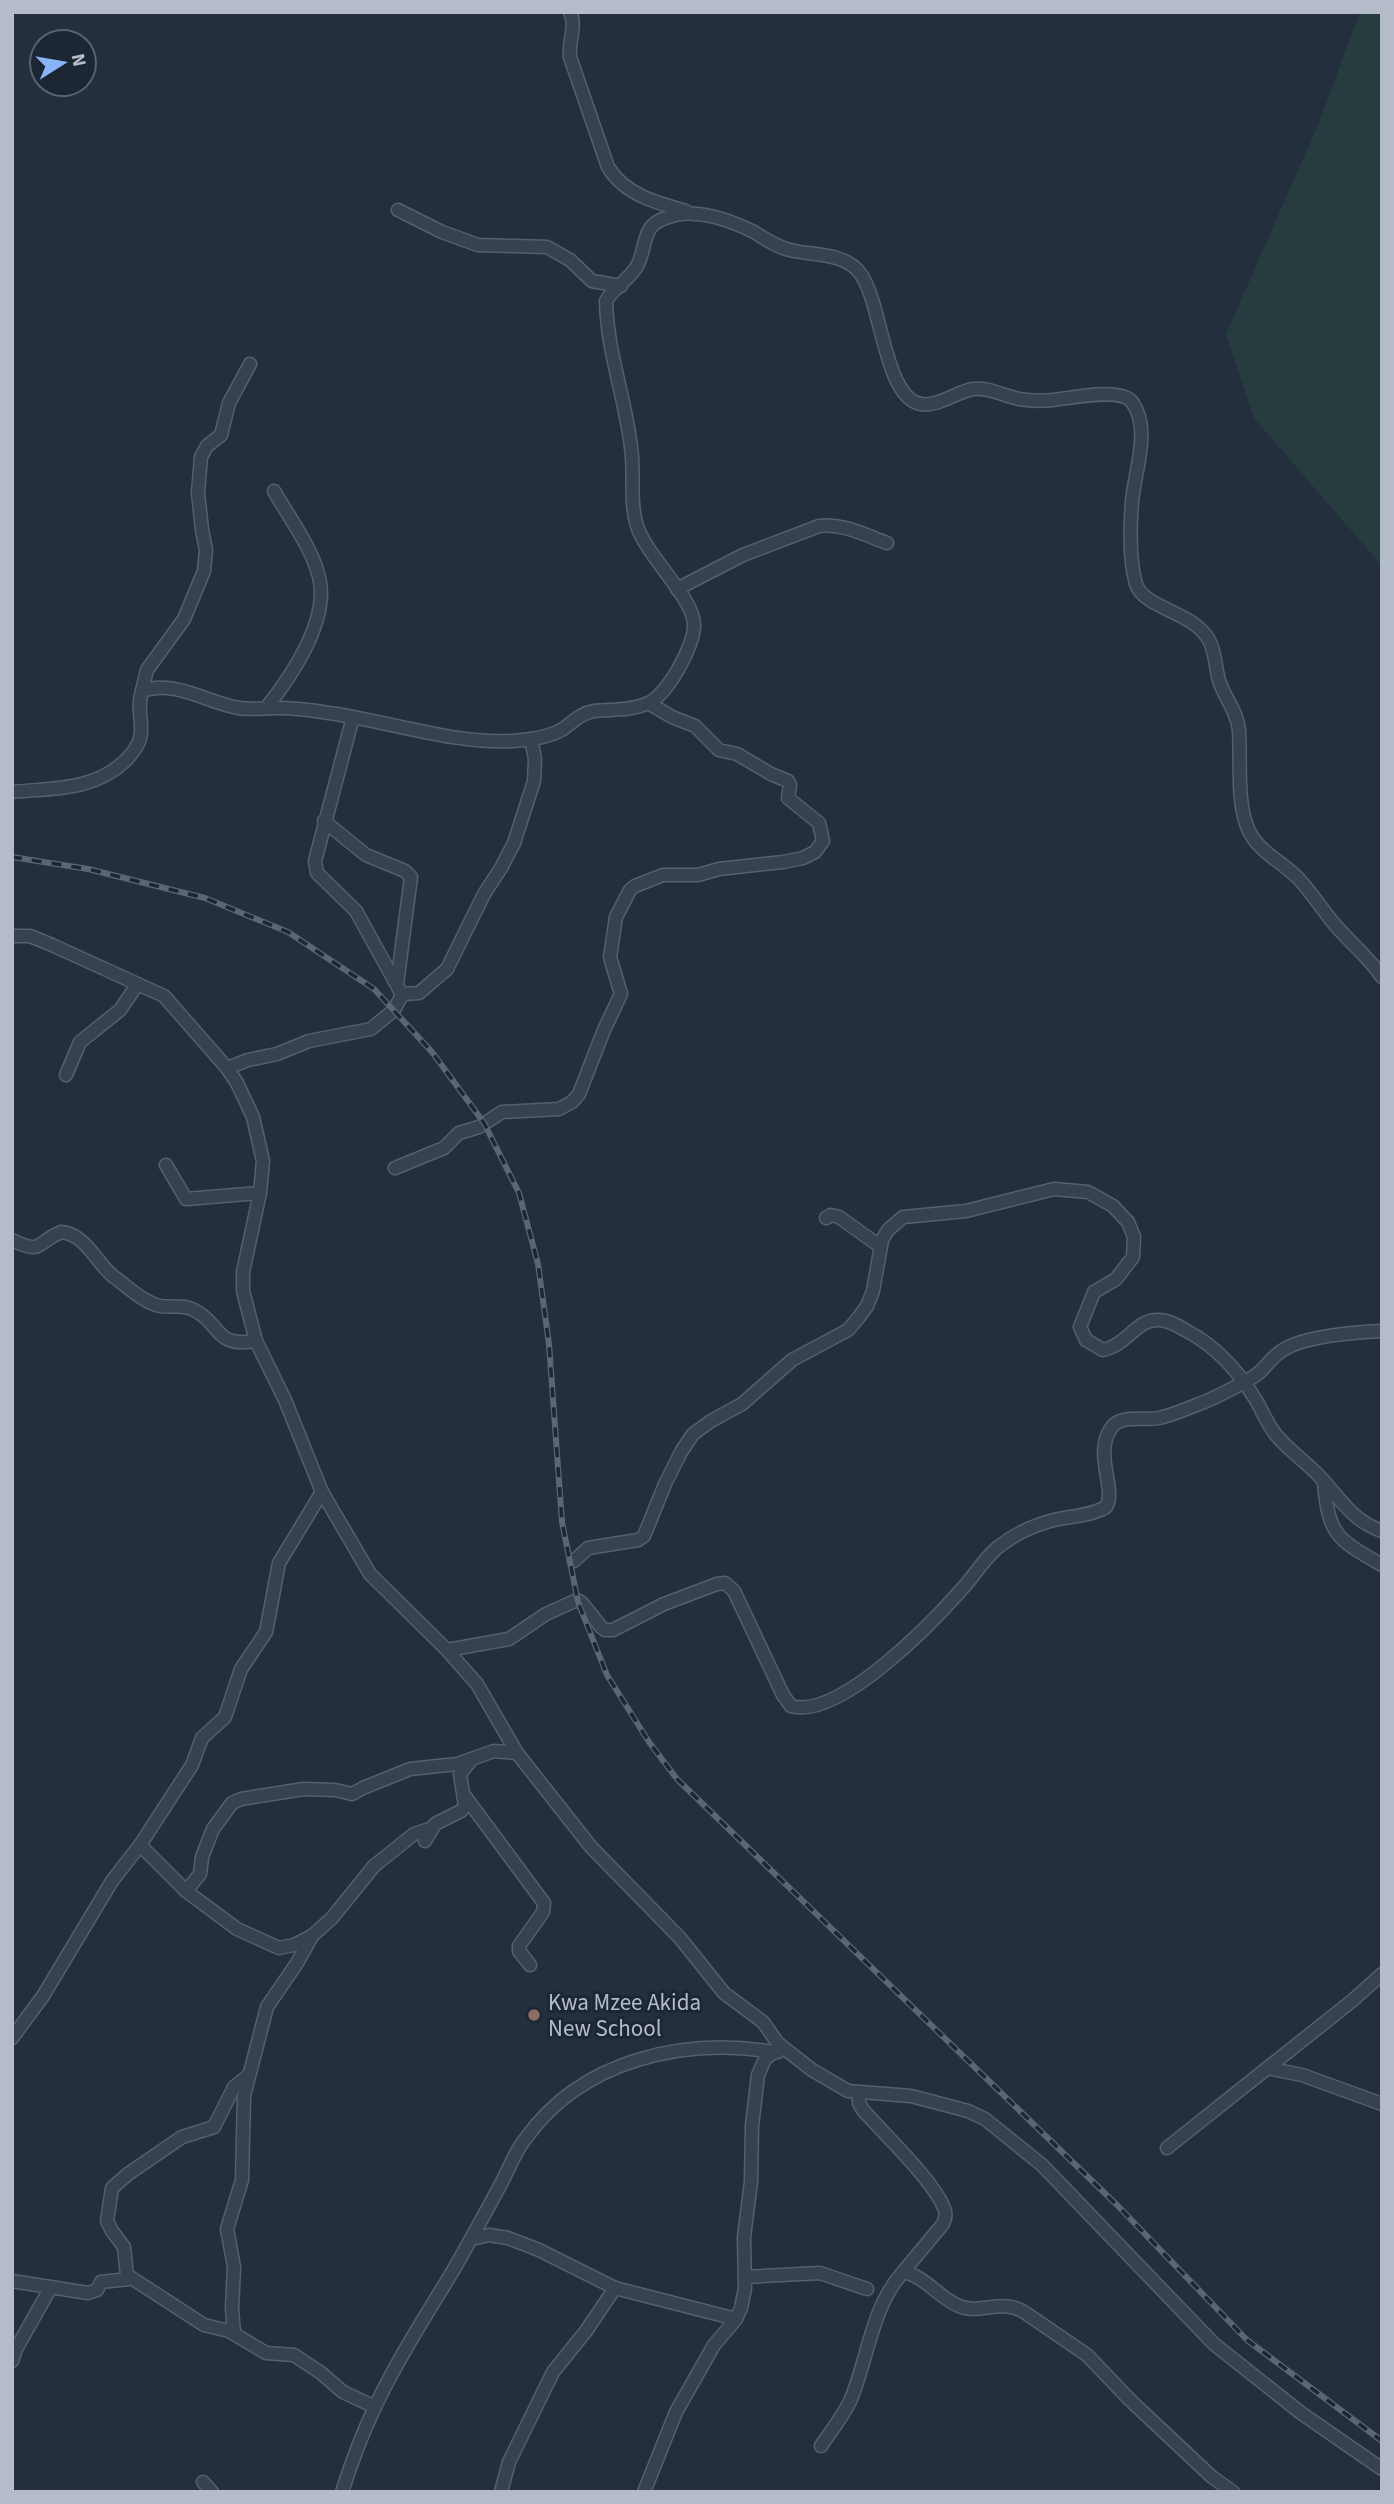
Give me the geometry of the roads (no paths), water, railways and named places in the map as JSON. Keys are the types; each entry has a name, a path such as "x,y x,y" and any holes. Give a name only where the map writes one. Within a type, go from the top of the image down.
{"street":[{"path":"570,12 574,21 570,57 601,149 616,180 649,201 749,230 788,250 841,260 859,271 872,299 894,375 910,401 929,405 977,388 1037,401 1110,394 1125,396 1133,403 1141,436 1131,523 1134,572 1138,589 1145,598 1194,624 1207,636 1213,648 1219,681 1237,719 1243,808 1247,828 1257,845 1303,884 1334,924 1382,977"},
{"path":"398,210 442,232 478,245 547,247 570,260 592,281 621,285"},
{"path":"142,691 152,687 162,688 246,710 300,709 479,740 511,741 546,736 562,730 581,715 591,711 617,711 650,704 681,664 692,640 694,619 689,606 649,550 637,527 633,507 632,447 612,358 606,301 610,294 629,278 639,263 650,229 656,222 674,215 693,213"},
{"path":"12,792 62,789 85,784 118,768 132,755 140,738 138,703 147,670 184,618 204,571 206,550 198,493 201,457 207,446 221,435 229,403 250,364"},
{"path":"266,708 304,654 312,636 321,588 319,576 299,532 274,491"},
{"path":"677,589 743,555 819,526 832,524 887,543"},
{"path":"395,1168 444,1148 459,1133 480,1127 502,1112 559,1109 572,1102 579,1094 621,994 610,950 616,917 630,890 635,886 668,874 698,875 719,869 803,858 820,848 822,841 819,823 788,798 788,780 771,774 737,754 719,750 695,726 650,704"},
{"path":"353,718 331,804 324,821 315,862 317,873 356,911 399,989 419,993 447,969 484,894 502,868 514,843 532,790 536,767 531,739"},
{"path":"228,1068 248,1060 277,1054 309,1041 371,1029 394,1010 399,989 411,877 405,870 366,855 324,821"},
{"path":"12,936 30,936 158,992 174,1005 228,1068 246,1098 263,1161 260,1193 243,1272 243,1291 256,1341 285,1400 322,1492 370,1574 447,1650 477,1684 517,1753 591,1847 680,1938 724,1993 763,2022 777,2042 789,2052 838,2086 859,2093 911,2096 968,2111 985,2119 1042,2165 1222,2350 1301,2413 1382,2469"},
{"path":"66,1075 80,1042 120,1010 137,985"},
{"path":"166,1165 186,1199 260,1193"},
{"path":"573,1561 588,1548 638,1540 644,1536 664,1484 693,1434 711,1420 742,1404 792,1360 848,1330 870,1299 881,1247 888,1230 896,1221 912,1214 966,1210 1054,1189 1088,1192 1113,1206 1128,1222 1134,1237 1133,1257 1116,1279 1094,1292 1080,1327 1086,1339 1102,1350 1116,1347 1144,1322 1158,1319 1173,1323 1199,1337 1224,1358 1244,1382 1277,1436 1360,1522 1382,1531"},
{"path":"826,1218 831,1215 839,1217 881,1247"},
{"path":"12,1240 29,1248 36,1247 61,1232 76,1236 113,1276 151,1303 191,1308 226,1340 242,1343 256,1341"},
{"path":"447,1650 509,1639 546,1614 577,1600 601,1627 613,1630 664,1604 725,1583 734,1591 783,1695 791,1706 807,1707 834,1698 854,1689 872,1676 961,1591 996,1549 1035,1525 1106,1507 1110,1497 1103,1465 1104,1451 1109,1430 1114,1424 1134,1418 1161,1417 1211,1399 1257,1374 1276,1355 1299,1343 1349,1333 1382,1331"},
{"path":"1324,1482 1326,1507 1333,1530 1382,1565"},
{"path":"12,2038 43,1996 112,1881 140,1845 192,1765 202,1738 229,1710 242,1669 266,1632 279,1563 322,1492"},
{"path":"186,1891 200,1874 202,1857 213,1829 232,1803 304,1789 335,1790 352,1794 410,1769 448,1766 494,1751 517,1753"},
{"path":"425,1841 438,1822 461,1811 465,1806 460,1774 471,1759"},
{"path":"464,1795 544,1903 543,1912 519,1946 530,1965"},
{"path":"140,1845 186,1891 237,1929 279,1948 294,1945 312,1936 332,1918 381,1859 414,1834 432,1828"},
{"path":"234,2334 234,2267 227,2229 242,2180 243,2112 249,2075 267,2007 312,1936"},
{"path":"1167,2148 1382,1974"},
{"path":"342,2492 375,2407 472,2239 524,2139 545,2114 566,2095 601,2073 645,2057 708,2048 789,2052"},
{"path":"644,2492 676,2412 714,2345 736,2319 741,2308 745,2277 744,2237 750,2190 752,2126 758,2075 765,2059 774,2052"},
{"path":"1267,2068 1302,2075 1382,2104"},
{"path":"129,2279 124,2247 107,2221 112,2188 182,2137 214,2127 234,2088 249,2075"},
{"path":"821,2446 850,2400 876,2321 897,2279 943,2224 946,2216 944,2207 929,2186 863,2110 859,2103 859,2093"},
{"path":"472,2239 489,2235 508,2238 539,2250 615,2288 736,2319"},
{"path":"902,2272 915,2276 962,2308 1015,2306 1087,2355 1194,2460 1233,2492"},
{"path":"745,2277 820,2273 867,2289"},
{"path":"12,2281 88,2292 97,2290 101,2282 129,2279 204,2325 234,2334 261,2351 293,2356 321,2373 343,2392 375,2407"},
{"path":"12,2361 16,2348 51,2287"},
{"path":"501,2492 509,2462 553,2372 586,2331 615,2288"}],"railway":[{"path":"12,857 88,869 205,898 288,932 374,989 432,1052 484,1123 519,1193 538,1264 549,1344 562,1522 578,1602 607,1675 649,1742 677,1779 1118,2206 1247,2340 1382,2441"}],"place":[{"name":"Kwa Mzee Akida New School","path":"534,2015"}]}
